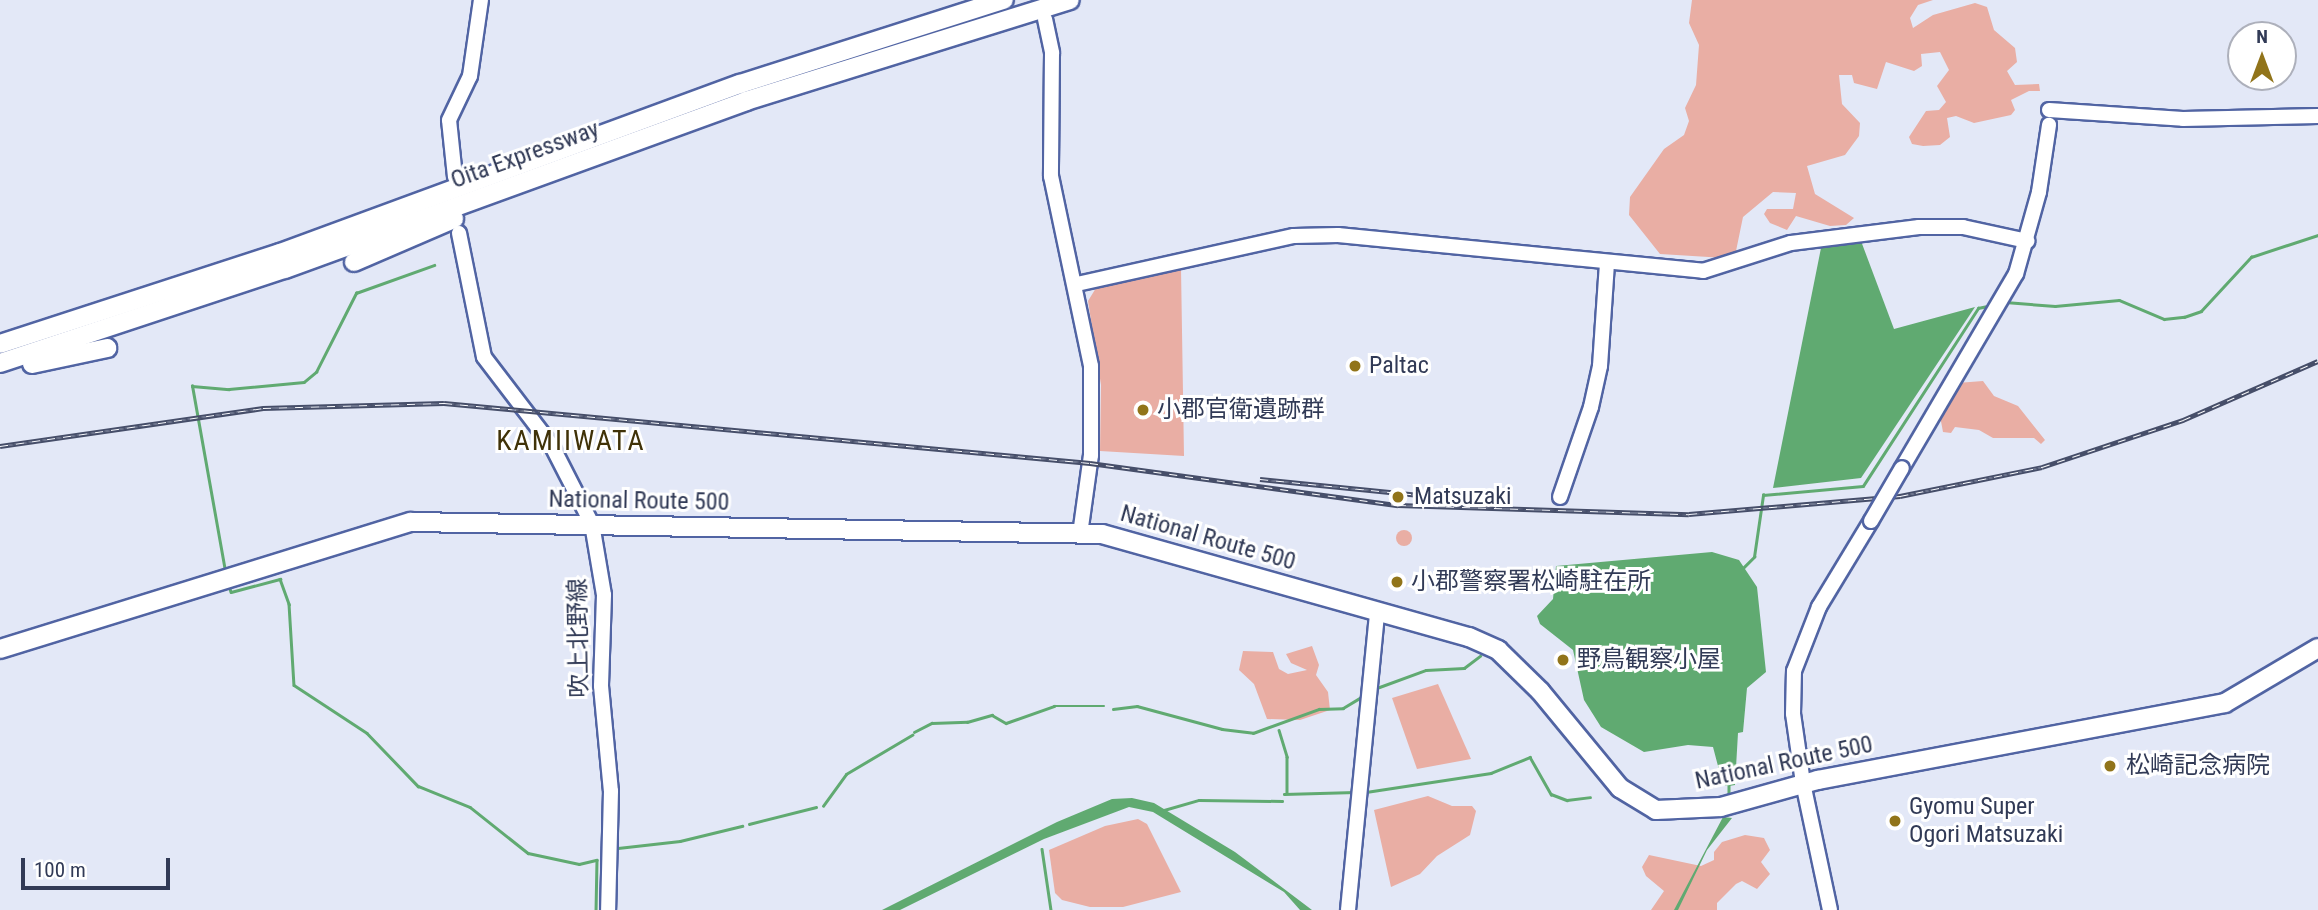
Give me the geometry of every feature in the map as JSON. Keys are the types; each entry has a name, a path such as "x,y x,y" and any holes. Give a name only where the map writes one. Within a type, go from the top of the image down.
{"highway":[{"name":"Oita Expressway","path":"0,344 279,253 740,84 1004,0"},
{"name":"Oita Expressway","path":"0,363 272,273 624,144 872,59 1070,0"},
{"path":"354,262 624,144"},
{"path":"0,371 107,348"},
{"name":"National Route 500","path":"0,649 411,522 1080,534 1134,540 1469,637 1498,650 1518,666 1620,788 1656,810 1729,806 1803,783 2225,703 2318,648"}],"street":[{"path":"455,177 449,120 470,76 481,0"},
{"path":"1045,19 1052,53 1051,176 1077,284 1092,384 1091,455 1080,534"},
{"path":"1830,910 1803,783 1793,714 1794,671 1819,607 2009,288 2027,241 2049,117 2183,119 2318,116"},
{"path":"1077,284 1294,236 1338,235 1607,262 1717,270 1791,243 1945,226 2027,241"},
{"name":"吹上北野線","path":"459,233 484,357 552,446 592,524 604,595 601,686 611,791 608,910"},
{"path":"1560,497 1591,407 1600,366 1607,262"},
{"path":"1348,910 1377,612"}],"shaded area":[{"path":"1692,0 1933,0 1918,5 1910,18 1913,28 1933,15 1975,3 1987,7 1994,30 2015,48 2017,62 2007,71 2015,85 2039,84 2040,91 2029,91 2011,100 2015,110 2011,115 1974,123 1956,116 1947,118 1950,137 1940,145 1923,146 1912,144 1909,137 1926,111 1939,110 1946,102 1937,86 1949,70 1940,52 1921,54 1922,66 1914,71 1886,62 1877,89 1854,83 1852,75 1839,75 1842,104 1860,123 1859,136 1845,155 1807,166 1815,194 1854,218 1846,225 1830,226 1796,216 1787,230 1770,223 1764,214 1767,209 1793,209 1796,193 1773,192 1743,217 1736,251 1725,258 1660,254 1629,215 1630,197 1664,149 1684,135 1689,121 1685,108 1696,85 1699,45 1689,23"},
{"path":"1861,241 1894,329 1975,307 1861,478 1773,488 1821,248"},
{"path":"1181,268 1184,456 1100,451 1101,385 1088,301 1096,288"},
{"path":"1983,381 1994,396 2018,406 2045,440 2041,444 2034,438 1993,438 1979,430 1955,427 1951,433 1943,432 1940,416 1957,383"},
{"path":"1404,530 1412,538 1404,546 1396,538"},
{"path":"1712,552 1739,560 1757,587 1766,672 1747,688 1743,732 1738,733 1735,785 1729,786 1723,785 1713,747 1688,745 1644,752 1601,727 1584,700 1573,650 1540,624 1537,616 1553,599 1556,566"},
{"path":"1312,646 1319,665 1316,675 1328,692 1330,710 1300,720 1267,719 1254,684 1239,670 1243,651 1273,652 1279,669 1288,674 1307,670 1291,663 1286,654"},
{"path":"1438,684 1471,759 1417,769 1392,698"},
{"path":"1428,796 1452,806 1472,806 1476,811 1470,835 1437,856 1420,874 1391,887 1374,810"},
{"path":"1132,798 1154,803 1235,852 1312,910 1300,910 1284,892 1153,812 1129,807 1044,839 900,910 882,910 1057,822 1112,799"},
{"path":"1723,817 1732,818 1707,850 1678,910 1674,910"},
{"path":"1138,819 1147,824 1181,892 1123,907 1090,907 1062,900 1055,893 1049,850 1105,826"},
{"path":"1745,835 1764,838 1770,850 1761,862 1770,874 1757,889 1742,881 1736,884 1717,903 1717,910 1651,910 1664,891 1646,876 1642,867 1649,855 1701,866 1714,860 1714,852 1722,842"}],"waterway":[{"path":"2005,302 2055,306 2119,300 2164,319 2184,317 2201,311 2251,257 2318,235"},
{"path":"225,571 192,386 229,389 304,382 316,372 356,293 434,265"},
{"path":"1743,568 1754,557 1763,495 1863,486 1978,308 1992,305"},
{"path":"229,585 231,592 280,579 289,604 294,685 367,733 418,786 470,807 528,853 579,864 597,860 596,910"},
{"path":"1374,689 1426,670 1464,668 1480,656"},
{"path":"1113,709 1137,706 1222,729 1253,733 1319,709 1343,708 1363,696"},
{"path":"914,732 932,723 967,722 992,715 1006,723 1054,706 1104,706"},
{"path":"1279,730 1287,757 1287,793"},
{"path":"823,806 846,774 912,735"},
{"path":"1366,792 1491,773 1530,757 1551,794 1567,800 1590,797"},
{"path":"1729,784 1729,798"},
{"path":"1284,794 1355,792"},
{"path":"1164,810 1199,800 1282,801"},
{"path":"749,824 816,807"},
{"path":"618,848 680,841 742,826"},
{"path":"1042,849 1051,910"}],"railway":[{"path":"0,446 263,408 444,403 1090,463 1398,505 1689,514 1900,496 2042,467 2183,420 2318,361"},
{"path":"1260,479 1472,500"}],"place":[{"name":"Paltac","path":"1355,366"},
{"name":"小郡官衛遺跡群","path":"1143,410"},
{"name":"Matsuzaki","path":"1398,497"},
{"name":"小郡警察署松崎駐在所","path":"1397,582"},
{"name":"野鳥観察小屋","path":"1563,660"},
{"name":"松崎記念病院","path":"2110,766"},
{"name":"Gyomu Super Ogori Matsuzaki","path":"1895,821"}],"district":[{"name":"KAMIIWATA","path":"571,441"}]}
